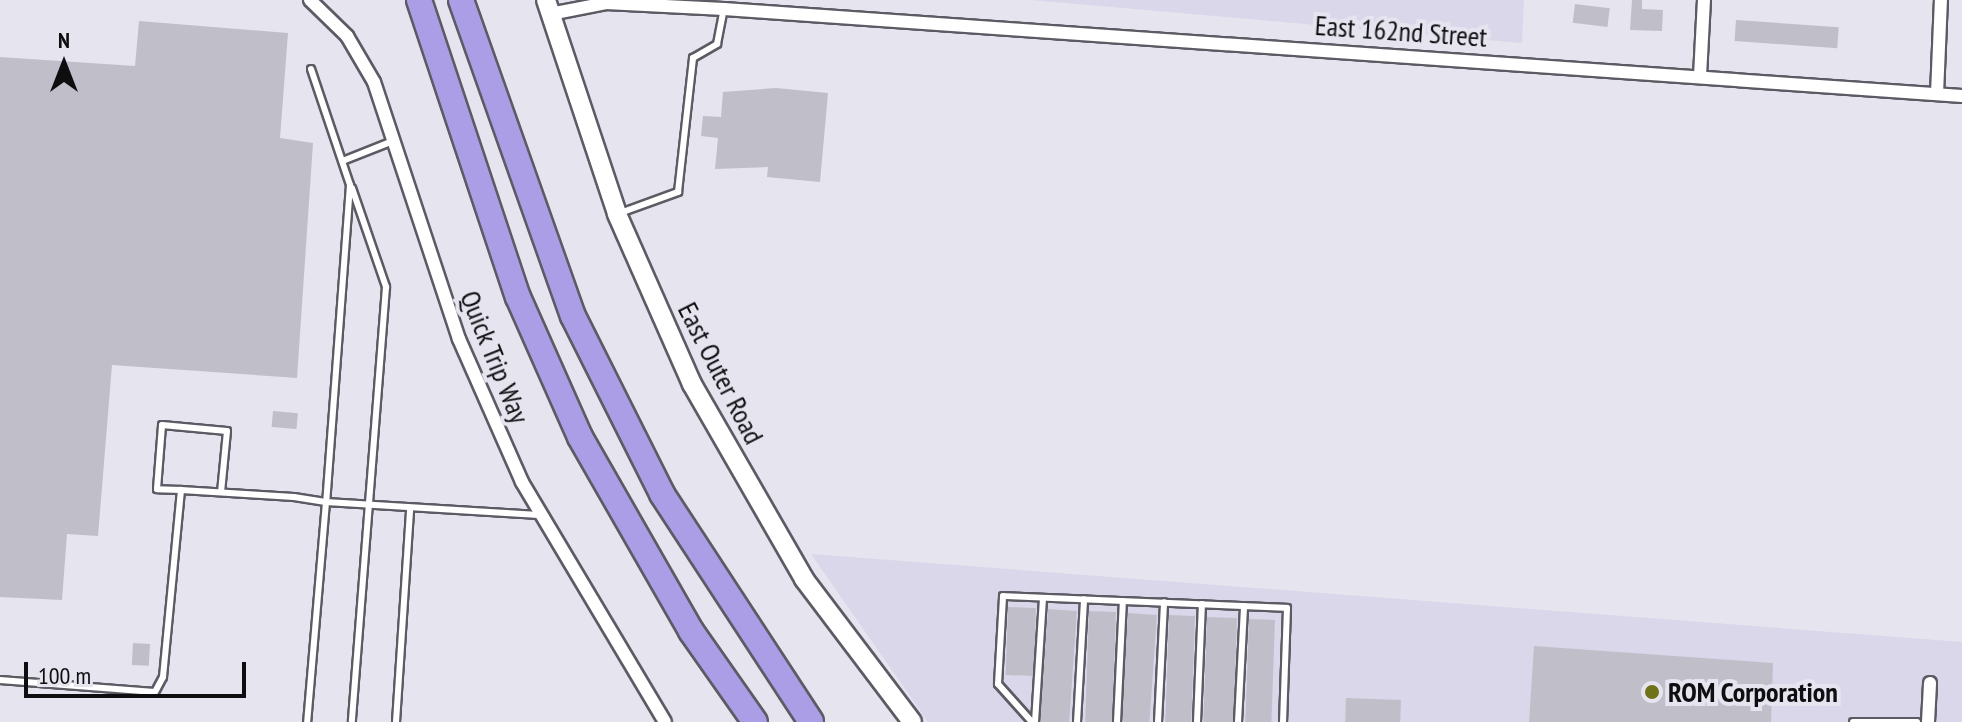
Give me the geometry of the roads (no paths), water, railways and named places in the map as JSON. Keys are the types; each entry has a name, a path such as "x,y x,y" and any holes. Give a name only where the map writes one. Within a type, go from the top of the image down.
{"highway":[{"path":"419,0 518,297 580,437 691,631 755,722"},
{"path":"461,0 573,316 662,494 811,722"}],"street":[{"name":"Quick Trip Way","path":"310,0 362,58 459,339 539,515 665,722"},
{"path":"1700,76 1704,0"},
{"path":"1937,94 1941,0"},
{"name":"East 162nd Street","path":"548,7 606,3 724,9 1962,96"},
{"name":"East Outer Road","path":"548,7 617,214 664,328 739,470 804,579 912,722"},
{"path":"1928,722 1930,683"}],"lane":[{"path":"617,214 678,192 693,58 717,44 724,9"},
{"path":"311,69 345,160 350,185 386,277 366,505 352,722"},
{"path":"345,160 393,141"},
{"path":"307,722 350,185"},
{"path":"221,492 227,431 162,425 157,489 410,509 539,515"},
{"path":"0,680 125,692 162,686 181,490"},
{"path":"396,722 410,509"},
{"path":"1034,722 998,684 1003,596 1287,608 1283,722"},
{"path":"1034,722 1043,598"},
{"path":"1077,722 1084,599"},
{"path":"1117,722 1123,601"},
{"path":"1158,722 1164,602"},
{"path":"1197,722 1202,604"},
{"path":"1238,722 1244,606"},
{"path":"1853,722 1917,722"}],"place":[{"name":"ROM Corporation","path":"1652,692"}]}
